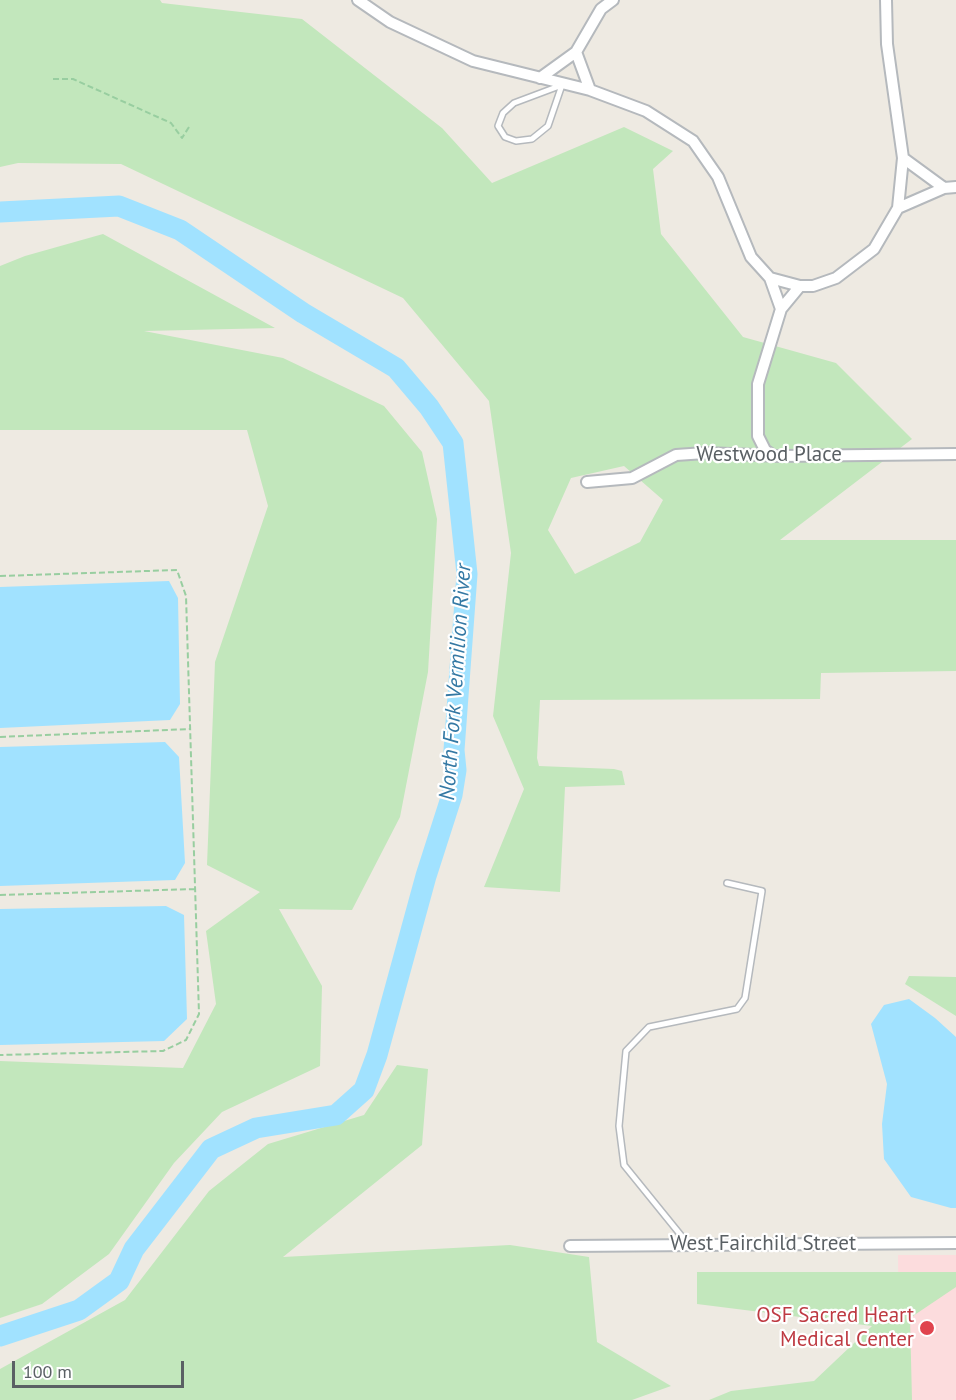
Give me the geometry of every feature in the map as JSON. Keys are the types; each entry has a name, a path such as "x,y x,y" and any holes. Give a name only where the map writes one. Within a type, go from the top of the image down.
{"street":[{"path":"358,0 390,22 473,61 562,85 590,90 646,111 693,141 718,177 751,257 771,278 781,309"},
{"path":"540,78 576,52 602,4 613,0"},
{"path":"771,278 800,286 813,286 836,278 874,249 898,208 903,158 887,44 886,0"},
{"path":"576,52 590,90"},
{"path":"903,158 950,187"},
{"path":"898,208 950,187"},
{"path":"772,455 765,450 758,436 758,384 781,309 800,286"},
{"name":"Westwood Place","path":"587,482 632,478 676,455 705,453 956,454"},
{"name":"West Fairchild Street","path":"570,1246 956,1243"}],"lane":[{"path":"562,85 548,126 532,140 516,141 505,137 498,126 503,113 514,103 562,85"},
{"path":"689,1245 624,1165 619,1126 626,1051 649,1028 737,1009 745,998 762,891 727,883"}],"path":[{"path":"53,79 73,79 171,123 182,138 189,127"},
{"path":"0,576 177,570 186,596 199,1014 186,1040 163,1051 0,1055"},
{"path":"0,737 190,729"},
{"path":"0,895 195,889"}],"shaded area":[{"name":"OSF Sacred Heart Medical Center","path":"898,1255 956,1255 956,1400 899,1400"}],"green space":[{"path":"0,0 160,0 162,3 302,19 442,128 492,183 624,127 673,151 653,169 661,234 743,337 836,363 912,439 780,540 956,540 956,671 821,673 820,699 540,700 537,758 539,766 614,769 622,771 625,785 565,787 560,892 484,887 524,789 493,716 511,553 489,401 403,298 121,164 18,163 0,167","holes":["624,466 663,500 640,542 575,574 548,530 571,478"]},
{"path":"103,234 275,328 144,331 283,358 384,406 422,452 437,519 428,672 400,817 352,910 279,909 322,986 320,1066 222,1112 174,1163 109,1254 42,1304 0,1318 0,1061 183,1068 216,1004 206,931 260,892 207,865 215,662 268,506 247,430 0,430 0,266 25,256"},
{"path":"909,976 956,977 956,1016 905,984"},
{"path":"397,1065 428,1069 422,1145 283,1257 510,1245 589,1257 597,1342 671,1386 632,1400 0,1400 0,1369 125,1300 209,1191 268,1144 364,1115"},
{"path":"697,1272 956,1272 956,1287 910,1318 912,1400 709,1400 731,1391 814,1381 872,1326 697,1304"}],"water":[{"path":"169,581 178,598 180,704 170,720 0,728 0,587"},
{"path":"165,742 179,757 185,863 175,880 0,886 0,747"},
{"path":"166,906 184,915 187,1019 164,1041 0,1045 0,909"},
{"path":"909,999 956,1037 956,1208 911,1197 884,1159 882,1124 887,1084 871,1024 884,1005"}],"waterway":[{"name":"North Fork Vermilion River","path":"0,212 119,206 180,230 303,313 396,368 429,407 453,443 467,574 454,750 456,770 452,795 426,876 377,1055 364,1090 336,1115 256,1128 211,1149 134,1249 119,1281 79,1310 0,1336"}],"place":[{"name":"OSF Sacred Heart Medical Center","path":"927,1328"}]}
